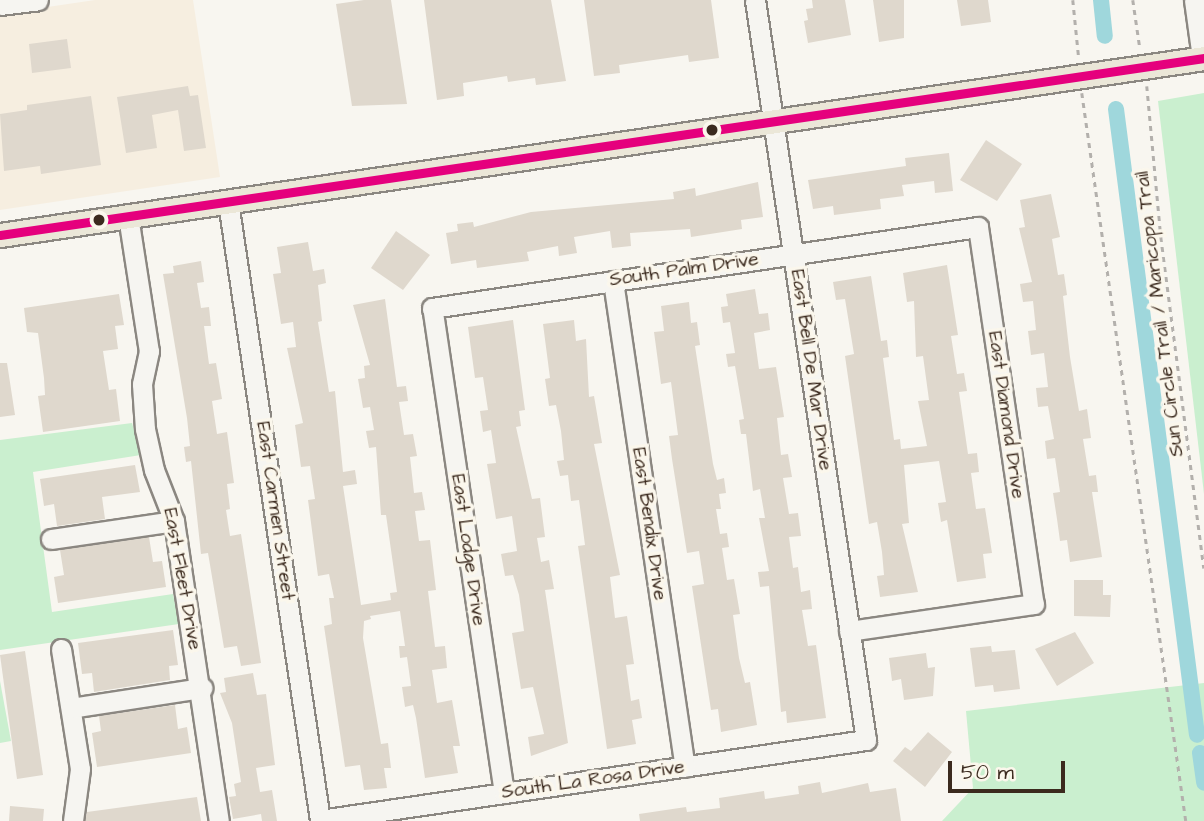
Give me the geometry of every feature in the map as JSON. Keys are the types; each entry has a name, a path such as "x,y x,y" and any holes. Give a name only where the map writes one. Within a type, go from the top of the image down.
{"main road":[{"path":"0,235 1203,58"}],"street":[{"path":"0,5 38,0"},
{"name":"East Bell De Mar Drive","path":"755,0 866,740"},
{"path":"1194,0 1203,58"},
{"name":"East Carmen Street","path":"228,202 320,820"},
{"name":"East Fleet Drive","path":"128,216 149,351 142,384 145,429 154,470 174,521 202,688 219,821"},
{"name":"South Palm Drive","path":"432,308 978,227"},
{"name":"East Diamond Drive","path":"849,631 1034,604 978,227"},
{"name":"East Bendix Drive","path":"613,281 685,767"},
{"name":"East Lodge Drive","path":"432,308 504,793"},
{"path":"51,539 174,521"},
{"path":"61,649 80,769 73,821"},
{"path":"71,708 202,688"},
{"name":"South La Rosa Drive","path":"320,820 866,740"}],"path":[{"path":"1073,0 1080,77 1186,821"},
{"path":"1133,0 1138,35"},
{"name":"Sun Circle Trail / Maricopa Trail","path":"1149,100 1147,120 1156,158 1161,237 1204,568"}],"shaded area":[{"path":"95,0 193,0 220,177 0,210 0,14"}],"green space":[{"path":"1204,93 1204,494 1158,101"},
{"path":"132,423 141,455 33,472 52,612 173,594 179,624 0,650 0,440"},
{"path":"0,681 11,741 0,743"},
{"path":"1204,683 1204,821 942,821 973,788 966,711"}],"building":[{"path":"391,0 407,104 352,106 336,4"},
{"path":"424,0 551,0 566,81 536,85 535,78 508,82 507,76 463,83 464,96 437,100"},
{"path":"584,0 711,0 719,58 689,62 688,55 619,65 620,73 594,76"},
{"path":"812,0 845,0 851,35 808,43 804,21 808,20 806,9 813,8"},
{"path":"873,0 904,0 904,38 879,42"},
{"path":"957,0 988,0 991,22 961,26"},
{"path":"67,39 71,68 32,73 29,44"},
{"path":"188,86 190,96 198,95 206,148 184,151 178,110 152,115 157,148 126,153 117,97"},
{"path":"91,96 101,165 41,174 40,166 4,171 0,114 27,110 27,105"},
{"path":"986,140 1022,164 997,201 960,180"},
{"path":"949,153 953,191 935,193 934,181 902,185 904,196 880,199 881,209 834,215 833,206 813,209 808,180 906,166 905,158"},
{"path":"758,182 763,217 741,220 742,229 691,237 690,229 630,233 631,246 612,248 610,231 574,237 577,253 559,256 558,246 527,252 529,261 477,268 476,260 451,264 446,233 458,231 457,224 473,222 474,227 531,212 674,199 673,192 695,188 696,196"},
{"path":"1051,194 1060,237 1052,239 1058,275 1064,274 1067,295 1063,296 1079,411 1087,409 1091,438 1083,439 1089,476 1096,475 1098,492 1092,492 1102,557 1070,562 1067,540 1060,541 1053,493 1060,492 1055,458 1047,459 1045,441 1054,439 1048,406 1038,407 1036,388 1048,387 1044,353 1031,355 1028,331 1036,330 1033,301 1023,302 1020,284 1032,282 1019,228 1025,227 1020,200"},
{"path":"396,231 430,255 403,290 371,268"},
{"path":"308,242 313,271 324,269 326,283 318,285 322,321 318,322 329,392 335,391 343,472 355,470 357,484 343,486 361,605 391,600 390,593 397,592 386,515 381,515 376,447 369,448 366,431 374,430 370,407 363,408 358,379 365,378 364,366 370,365 353,305 385,299 397,387 406,386 408,401 399,402 404,435 413,434 417,456 410,457 414,493 422,492 425,510 415,511 419,541 430,540 436,590 428,591 435,647 445,646 447,668 432,670 437,703 452,700 460,746 453,746 458,773 425,778 413,705 405,707 402,687 411,686 407,657 400,658 399,646 405,646 400,611 370,616 371,619 364,621 363,638 381,744 388,743 391,768 384,768 387,788 364,790 360,765 345,767 324,626 332,624 329,598 334,598 329,574 318,576 308,500 315,499 310,466 301,467 295,425 303,423 287,348 296,347 293,322 281,324 273,274 281,273 277,247"},
{"path":"201,261 204,282 197,283 201,308 209,307 211,326 204,326 209,364 216,363 222,399 212,401 217,434 227,432 234,483 227,484 230,509 226,510 230,536 241,534 261,663 241,666 237,646 224,648 208,553 201,554 191,461 186,462 184,447 190,446 187,418 163,274 174,273 173,266"},
{"path":"947,265 958,335 951,336 957,374 964,373 967,391 959,392 968,454 977,453 979,472 971,473 976,509 985,508 992,553 983,554 986,578 957,582 947,520 941,522 938,503 946,502 939,461 904,465 909,523 902,524 918,592 880,597 877,576 884,575 882,552 877,522 869,524 845,356 854,354 845,299 836,300 833,282 871,276 881,341 887,340 889,357 883,358 894,440 900,439 901,449 927,446 918,401 929,400 923,356 916,357 914,301 907,302 903,273"},
{"path":"755,289 759,314 768,313 770,330 754,333 759,369 776,367 784,417 777,418 781,455 788,454 792,477 783,478 789,514 798,513 801,536 789,537 793,568 798,567 801,592 810,590 812,609 802,610 808,646 816,645 826,718 787,723 786,711 781,712 769,586 760,587 758,572 769,571 759,518 765,518 760,489 753,491 746,434 741,434 739,420 744,419 735,366 728,367 726,354 735,353 730,322 723,323 721,307 728,306 726,294"},
{"path":"119,294 124,325 115,326 118,349 103,351 109,390 116,389 120,421 43,432 38,396 45,395 38,333 27,332 24,308"},
{"path":"689,302 691,323 697,322 700,345 695,346 713,464 717,480 724,478 726,493 719,494 721,509 716,509 720,534 727,533 729,547 722,548 727,580 734,579 740,614 733,615 739,658 745,683 750,682 757,725 721,732 718,709 711,710 692,586 704,584 699,551 687,553 672,459 669,436 678,435 671,382 661,384 654,332 664,331 661,306"},
{"path":"513,320 525,410 519,411 521,426 516,427 532,499 540,498 545,537 537,538 541,562 549,560 554,589 545,590 568,743 531,756 528,737 544,734 533,687 521,689 512,633 524,631 519,595 513,575 505,576 501,554 517,551 512,516 496,519 487,464 496,463 491,430 483,432 480,411 488,410 483,377 475,378 468,327"},
{"path":"574,320 576,341 586,339 589,397 594,396 602,443 594,444 620,575 610,577 615,618 627,616 634,664 626,665 631,701 639,699 642,718 632,720 636,744 607,749 578,546 585,545 579,500 571,501 568,475 560,476 557,461 564,460 561,431 556,405 549,406 545,379 550,378 543,324"},
{"path":"0,363 7,363 15,415 0,417"},
{"path":"135,465 140,492 102,497 105,519 57,526 54,504 44,506 40,479"},
{"path":"149,537 153,562 162,561 166,587 58,603 54,577 64,575 60,550"},
{"path":"1074,580 1103,580 1103,595 1111,595 1110,617 1074,616"},
{"path":"173,630 178,665 169,666 170,680 94,692 92,673 82,674 78,643"},
{"path":"1075,632 1094,663 1057,686 1035,649"},
{"path":"991,646 992,652 1015,650 1020,689 994,692 993,685 975,687 970,648"},
{"path":"25,651 43,775 17,779 0,655"},
{"path":"926,653 928,668 935,667 933,696 904,700 901,679 892,681 889,658"},
{"path":"253,673 257,695 266,694 275,765 256,768 260,792 272,790 277,821 262,821 261,814 233,819 229,797 236,796 234,784 241,782 232,723 220,693 226,692 224,678"},
{"path":"175,705 178,729 187,727 191,753 97,767 92,733 101,731 99,716"},
{"path":"928,732 952,752 925,787 893,761 905,747 911,751"},
{"path":"820,782 822,793 868,783 870,792 896,788 901,821 640,821 639,814 686,807 687,812 720,808 719,798 764,791 765,799 799,794 798,786"},
{"path":"197,797 201,821 85,821 87,812"},
{"path":"10,806 44,809 43,821 9,821"}],"waterway":[{"path":"1101,0 1105,36"},
{"path":"1116,109 1197,735"},
{"path":"1200,753 1204,783"}],"transit line":[{"path":"0,235 1204,58"}]}
